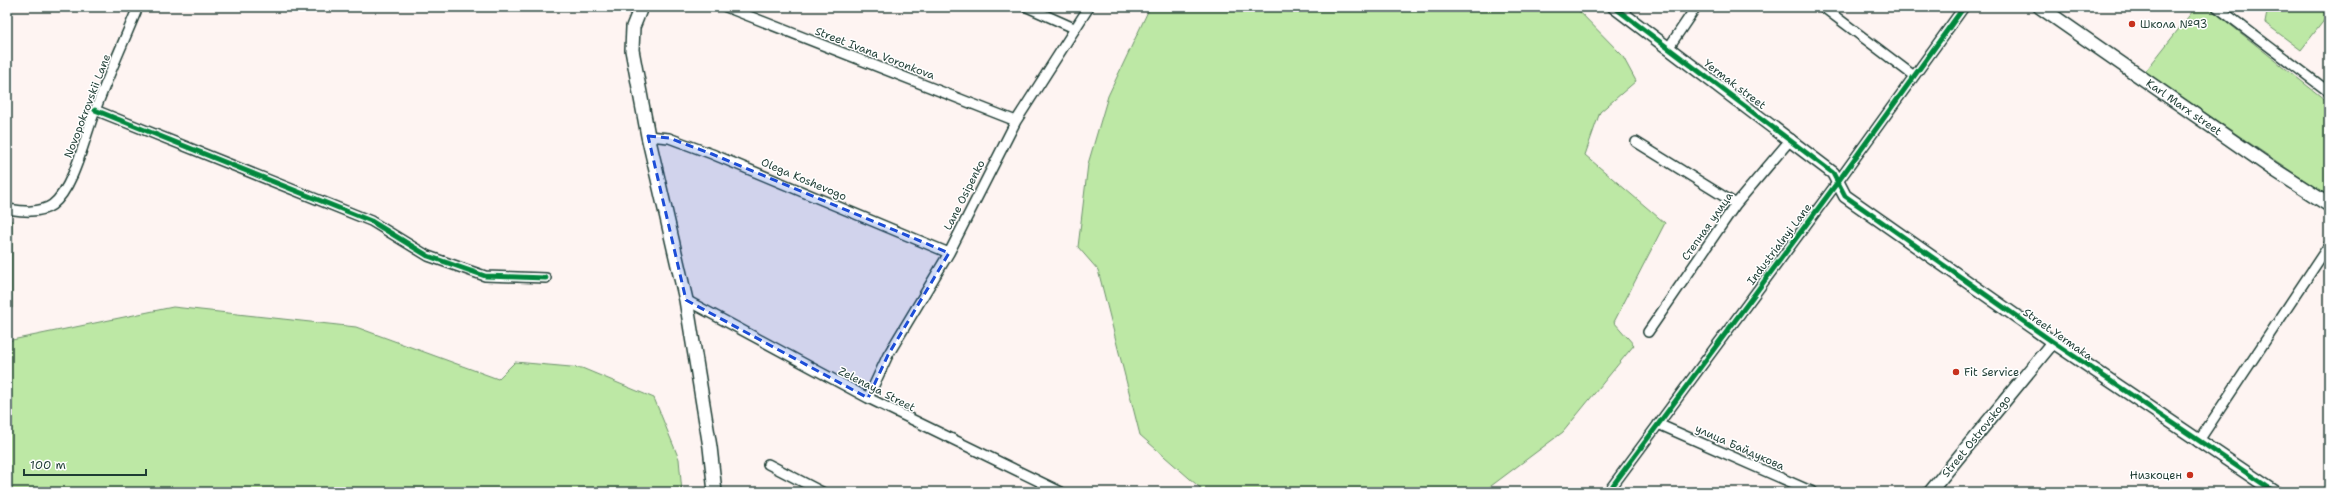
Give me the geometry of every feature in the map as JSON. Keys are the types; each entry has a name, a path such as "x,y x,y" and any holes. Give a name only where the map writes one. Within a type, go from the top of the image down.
{"main road":[{"path":"641,7 633,27 632,50 648,136 686,300 710,447 715,492"},
{"name":"Karl Marx street","path":"2040,7 2270,167 2329,205"}],"street":[{"name":"Novopokrovskii Lane","path":"7,209 21,211 48,207 58,198 69,179 95,110 138,7"},
{"name":"Street Ivana Voronkova","path":"726,7 1016,121"},
{"path":"1027,7 1074,28"},
{"name":"Lane Osipenko","path":"868,398 888,355 949,253 1016,121 1074,28 1089,7"},
{"name":"Yermak street","path":"1614,7 1791,139 1833,173 1837,183"},
{"path":"1669,47 1696,7"},
{"path":"1822,7 1914,76"},
{"name":"Industrialnyi Lane","path":"1608,492 1837,183 1964,7"},
{"path":"2217,7 2329,92"},
{"path":"95,110 371,221 428,256 485,276 546,278"},
{"name":"Olega Koshevogo","path":"648,136 669,138 712,154 949,253"},
{"name":"Степная улица","path":"1648,332 1736,204 1791,139"},
{"path":"1636,142 1736,204"},
{"name":"Street Yermaka","path":"1837,183 1845,196 2198,442 2276,492"},
{"path":"2198,442 2329,245"},
{"name":"Zelenaya Street","path":"686,300 868,398 1061,492"},
{"name":"Street Ostrovskogo","path":"1930,492 2053,342"},
{"name":"улица Байдукова","path":"1658,424 1813,492"},
{"path":"768,464 822,492"}],"highlighted area":[{"path":"648,136 669,138 712,154 949,253 888,355 868,398 686,300"}],"green space":[{"path":"1150,7 1575,7 1622,55 1636,81 1600,112 1585,155 1665,223 1614,322 1634,345 1563,432 1483,492 1205,492 1140,435 1098,270 1078,247 1088,164 1108,96"},
{"path":"2196,7 2208,7 2329,103 2329,197 2145,72"},
{"path":"2268,7 2329,7 2329,14 2301,50 2265,23"},
{"path":"7,220 12,221 12,308 7,309"},
{"path":"173,307 356,327 498,379 515,362 582,368 654,398 679,459 682,492 7,492 7,341"}],"cycle path":[{"path":"1614,7 1833,173 1845,196 2053,342 2275,492"},
{"path":"1608,492 1837,183 1964,7"},
{"path":"95,110 371,221 428,256 485,276 546,278"}],"place":[{"name":"Школа №93","path":"2132,24"},
{"name":"Fit Service","path":"1956,372"},
{"name":"Низкоцен","path":"2190,475"}]}
